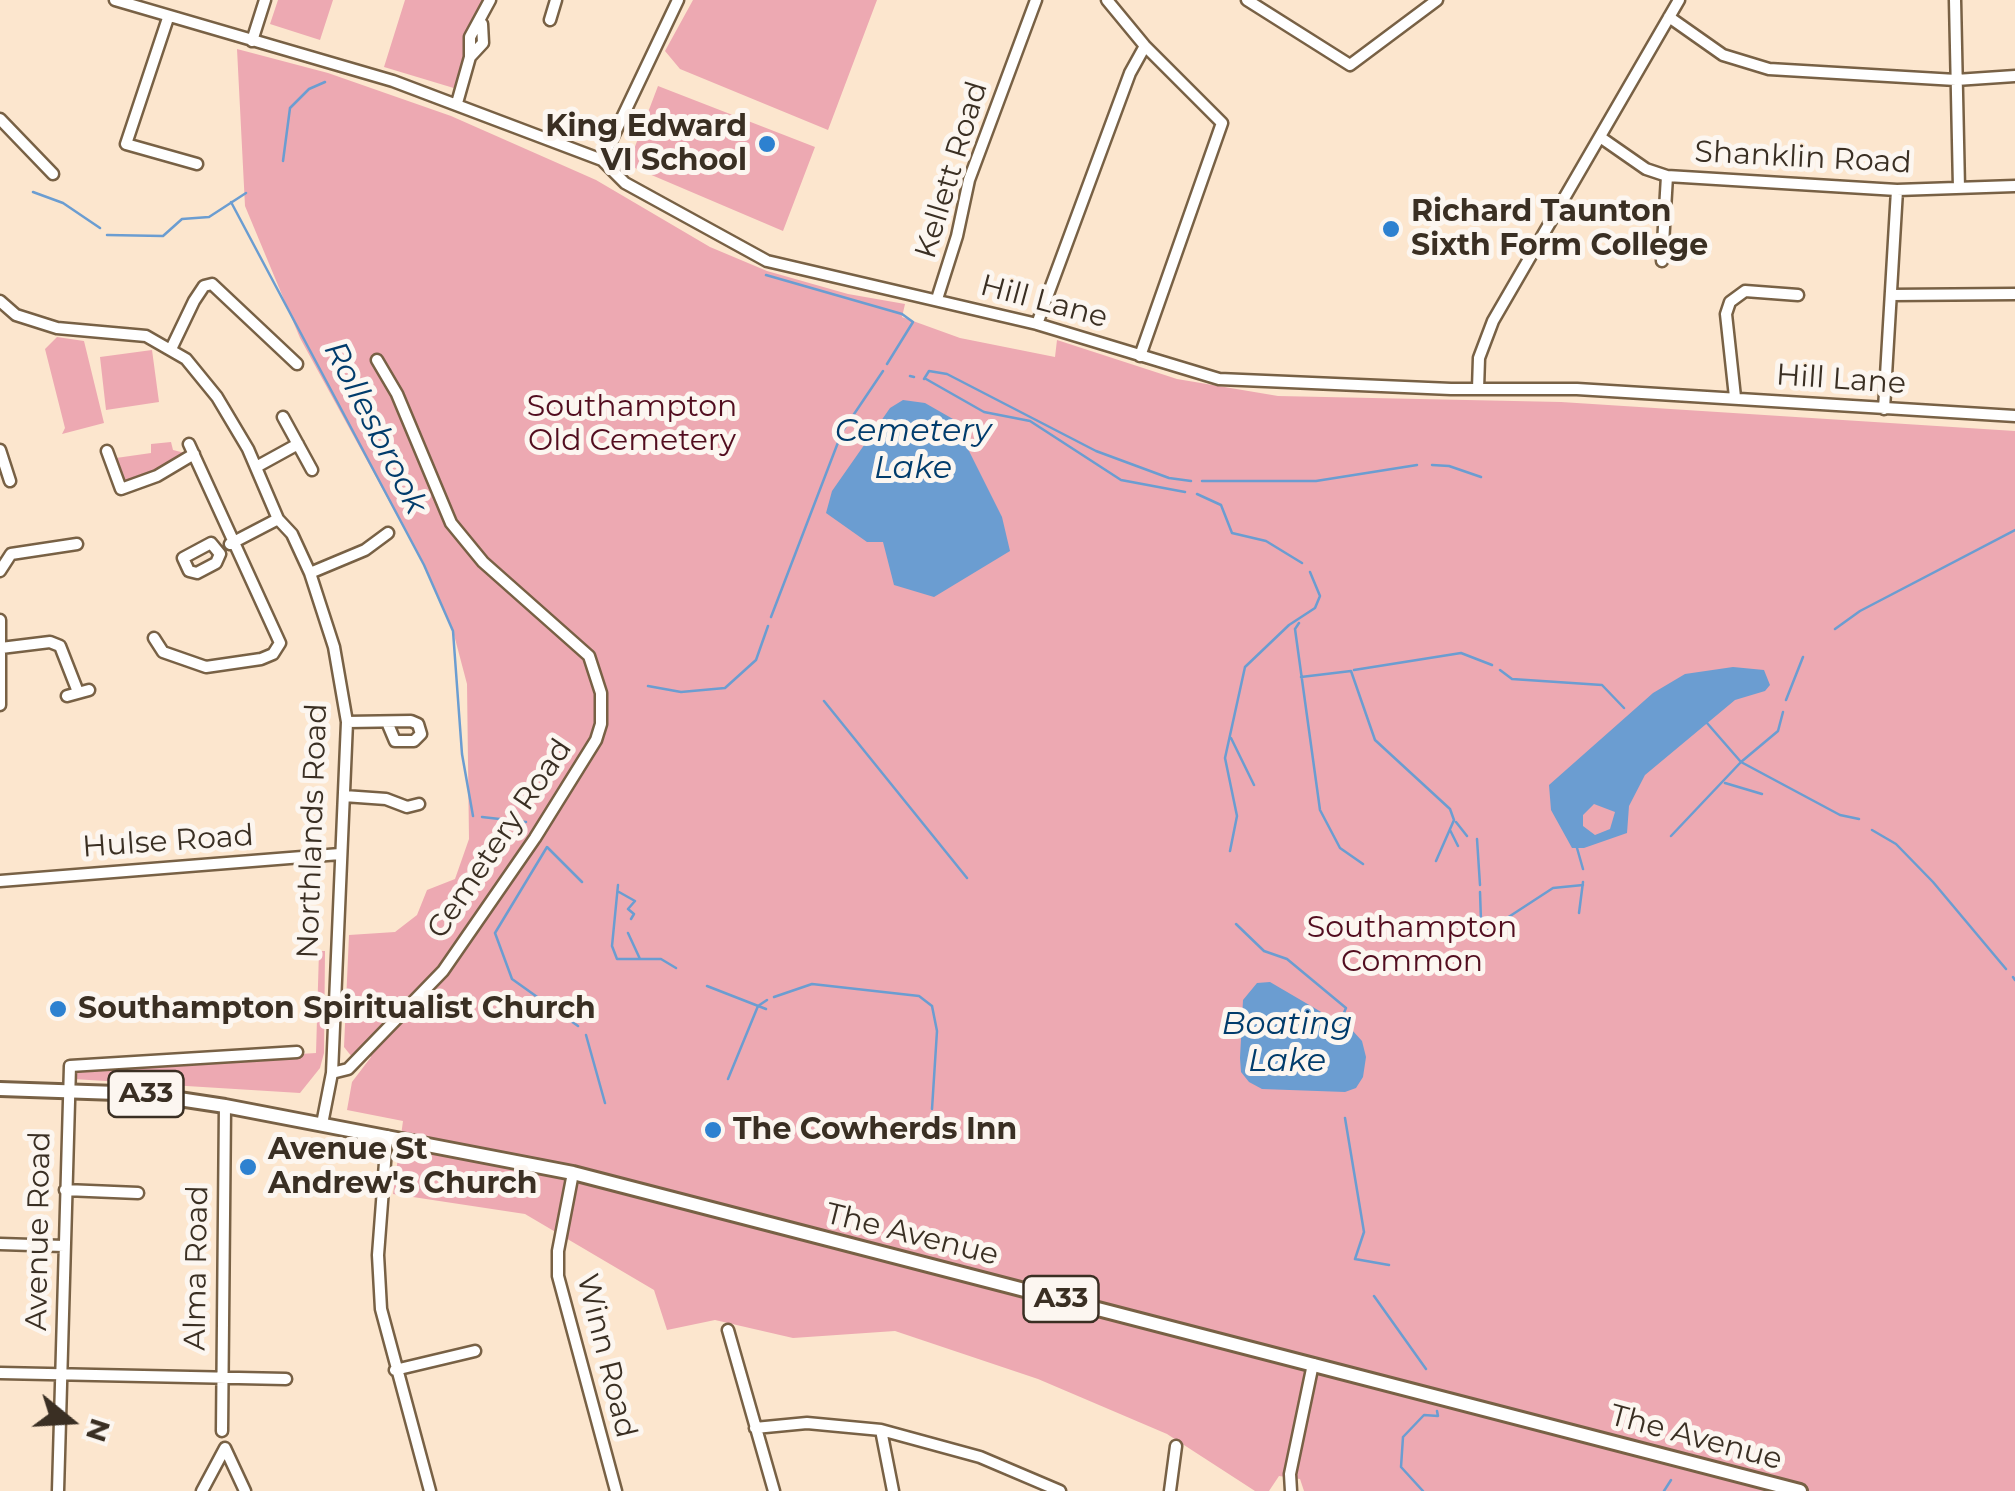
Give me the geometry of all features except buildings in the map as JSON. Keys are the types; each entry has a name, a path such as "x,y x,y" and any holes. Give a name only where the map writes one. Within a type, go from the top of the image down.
{"main road":[{"name":"The Avenue","path":"0,1089 146,1094 573,1172 1800,1491"}],"street":[{"name":"Hill Lane","path":"116,0 457,103 602,160 625,184 753,256 1037,324 1238,381 1735,398 2015,416"},
{"path":"252,41 266,0"},
{"path":"457,103 470,57 470,37 482,23 490,0"},
{"path":"550,20 556,0"},
{"path":"602,160 678,0"},
{"name":"Kellett Road","path":"937,299 958,236 969,180 1036,0"},
{"path":"1107,0 1146,46 1218,115 1222,129 1140,356"},
{"path":"1248,0 1350,65 1437,0"},
{"path":"1478,389 1479,358 1486,335 1679,0"},
{"path":"1955,0 1959,188"},
{"path":"1669,16 1724,55 1770,69 1956,80 2015,76"},
{"path":"168,18 126,144 197,164"},
{"path":"1037,324 1130,74 1146,46"},
{"path":"0,120 40,167 53,174"},
{"name":"Shanklin Road","path":"1600,137 1646,170 1668,176 1896,190 2015,186"},
{"path":"1662,261 1668,176"},
{"path":"1884,409 1896,190"},
{"path":"172,349 194,300 204,286 212,284 297,364"},
{"path":"1735,398 1727,308 1746,291 1791,290"},
{"path":"1890,295 2015,294"},
{"name":"Northlands Road","path":"0,301 16,314 57,328 134,332 172,349 199,372 258,466 278,519 292,534 310,573 334,647 347,722 332,1073 322,1124"},
{"path":"288,355 297,345"},
{"name":"Cemetery Road","path":"332,1073 348,1068 443,970 535,838 596,740 601,724 601,693 589,656 483,562 451,523 397,394 377,360"},
{"path":"283,417 312,470"},
{"path":"258,466 298,444"},
{"path":"107,451 120,494 157,476 192,449 272,616 280,643 277,651 237,665 206,667 163,652 154,638"},
{"path":"0,450 10,482"},
{"path":"219,549 278,519"},
{"path":"310,573 379,534"},
{"path":"0,571 11,554 77,544"},
{"path":"59,546 61,560"},
{"path":"0,620 0,704"},
{"path":"1,648 50,642 60,646 78,693"},
{"path":"156,665 163,652"},
{"path":"347,722 387,722"},
{"path":"344,796 386,798 412,810"},
{"name":"Hulse Road","path":"0,881 340,854"},
{"path":"67,1091 70,1066 297,1052"},
{"name":"Avenue Road","path":"58,1491 67,1091"},
{"name":"Alma Road","path":"222,1431 225,1106"},
{"path":"387,1136 378,1269 381,1309 430,1491"},
{"name":"Winn Road","path":"573,1172 558,1251 558,1276 616,1491"},
{"path":"65,1190 130,1189"},
{"path":"0,1244 64,1246"},
{"path":"728,1330 774,1491"},
{"path":"395,1370 474,1352"},
{"path":"459,1355 462,1368"},
{"path":"1292,1491 1290,1474 1312,1364"},
{"path":"0,1373 286,1379"},
{"path":"755,1428 807,1423 881,1430 980,1458 1060,1491"},
{"path":"881,1430 893,1491"},
{"path":"1170,1491 1176,1446"},
{"path":"202,1491 224,1448 245,1491"}],"green space":[{"path":"278,0 333,0 320,40 270,24"},
{"path":"405,0 484,0 457,89 384,67"},
{"path":"693,0 877,0 828,130 680,69 665,51"},
{"name":"Southampton Common","path":"237,49 328,73 451,116 596,180 710,247 767,271 848,294 905,304 902,317 960,338 1055,357 1057,340 1177,379 1278,396 1561,402 2015,431 2015,1491 1304,1491 1300,1479 1279,1476 1269,1491 1255,1491 1167,1434 1038,1379 895,1331 793,1338 715,1320 667,1330 654,1290 525,1214 393,1194 403,1121 347,1110 352,1082 371,1057 362,1046 352,1057 344,1047 349,935 395,932 417,915 427,890 455,879 469,839 467,684 453,631 424,565 300,338 245,206"},
{"path":"658,86 815,147 783,231 628,165"},
{"path":"57,337 84,341 104,423 62,434 65,428 45,349"},
{"path":"152,350 159,402 106,410 100,357"},
{"path":"171,442 173,450 185,453 158,470 121,483 116,458 151,453 151,444"},
{"path":"319,951 325,951 324,1053 320,1068 300,1093 73,1079 77,1068 316,1053"}],"water":[{"name":"Cemetery Lake","path":"903,400 925,403 953,419 1002,517 1010,551 934,597 894,585 883,542 867,542 826,513 832,491 890,408"},
{"path":"1733,667 1764,670 1770,685 1765,691 1735,700 1645,775 1629,806 1627,833 1584,848 1572,848 1551,810 1549,785 1653,693 1685,674","holes":["1594,804 1615,812 1610,829 1595,835 1583,826 1583,815"]},
{"name":"Boating Lake","path":"1270,982 1352,1030 1362,1041 1366,1057 1363,1077 1356,1088 1345,1092 1262,1089 1249,1082 1241,1072 1243,1000 1257,983"}],"waterway":[{"path":"283,161 290,108 309,89 325,82"},
{"name":"Rollesbrook","path":"33,192 63,203 100,228"},
{"name":"Rollesbrook","path":"107,235 163,236 182,219 209,217 246,193"},
{"name":"Rollesbrook","path":"231,202 424,565 453,631 462,754 473,816"},
{"path":"766,275 902,314 913,322 887,364"},
{"path":"771,617 842,432 883,371"},
{"path":"924,379 929,371 947,374 1096,451 1169,478 1191,481"},
{"path":"910,376 914,377"},
{"path":"926,379 984,412 1030,421 1121,480 1185,492"},
{"path":"1202,481 1316,481 1417,465"},
{"path":"1432,465 1449,466 1481,477"},
{"path":"1197,494 1221,505 1232,533 1266,541 1302,563"},
{"path":"1835,629 1860,611 2015,530"},
{"path":"1230,851 1237,816 1225,758 1245,667 1289,625 1315,608 1320,596 1310,572"},
{"path":"1299,623 1295,629 1320,810 1340,848 1363,864"},
{"path":"648,686 681,692 725,688 756,660 768,626"},
{"path":"1354,670 1461,653 1492,665"},
{"path":"1786,700 1803,657"},
{"path":"1500,670 1512,679 1602,685 1624,708"},
{"path":"1301,677 1351,671 1375,740 1450,809 1454,820 1436,861"},
{"path":"824,701 967,878"},
{"path":"1671,836 1741,762 1778,731 1783,712"},
{"path":"1707,723 1741,762 1840,815 1859,819"},
{"path":"1231,738 1254,785"},
{"path":"1725,783 1762,794"},
{"path":"482,817 526,822"},
{"path":"1456,822 1467,836"},
{"path":"1450,830 1458,846"},
{"path":"1872,830 1896,844 1933,882 2006,969"},
{"path":"1477,839 1480,885"},
{"path":"578,1026 512,979 495,933 547,847 582,882"},
{"path":"1577,848 1583,869"},
{"path":"1579,913 1583,882"},
{"path":"618,885 612,946 617,959 661,959 676,968"},
{"path":"1484,933 1553,888 1583,885"},
{"path":"619,892 635,901 628,909 634,914 631,919"},
{"path":"1480,892 1481,921"},
{"path":"1236,924 1264,951 1287,959 1346,1008 1343,1015"},
{"path":"628,933 640,959"},
{"path":"774,997 812,984 919,996 932,1006 937,1031 932,1109"},
{"path":"707,986 766,1009"},
{"path":"728,1079 758,1006 767,1000"},
{"path":"586,1035 605,1103"},
{"path":"1345,1118 1364,1232 1355,1259 1389,1265"},
{"path":"1374,1296 1426,1369"},
{"path":"1423,1491 1401,1467 1403,1437 1424,1415 1438,1416 1437,1411"},
{"path":"1664,1491 1671,1480"}],"place":[{"name":"King Edward VI School","path":"767,144"},
{"name":"Richard Taunton Sixth Form College","path":"1391,229"},
{"name":"Southampton Spiritualist Church","path":"58,1009"},
{"name":"The Cowherds Inn","path":"713,1130"},
{"name":"Avenue St Andrew's Church","path":"248,1167"}],"park label":[{"name":"Southampton Old Cemetery","path":"632,424"}]}
